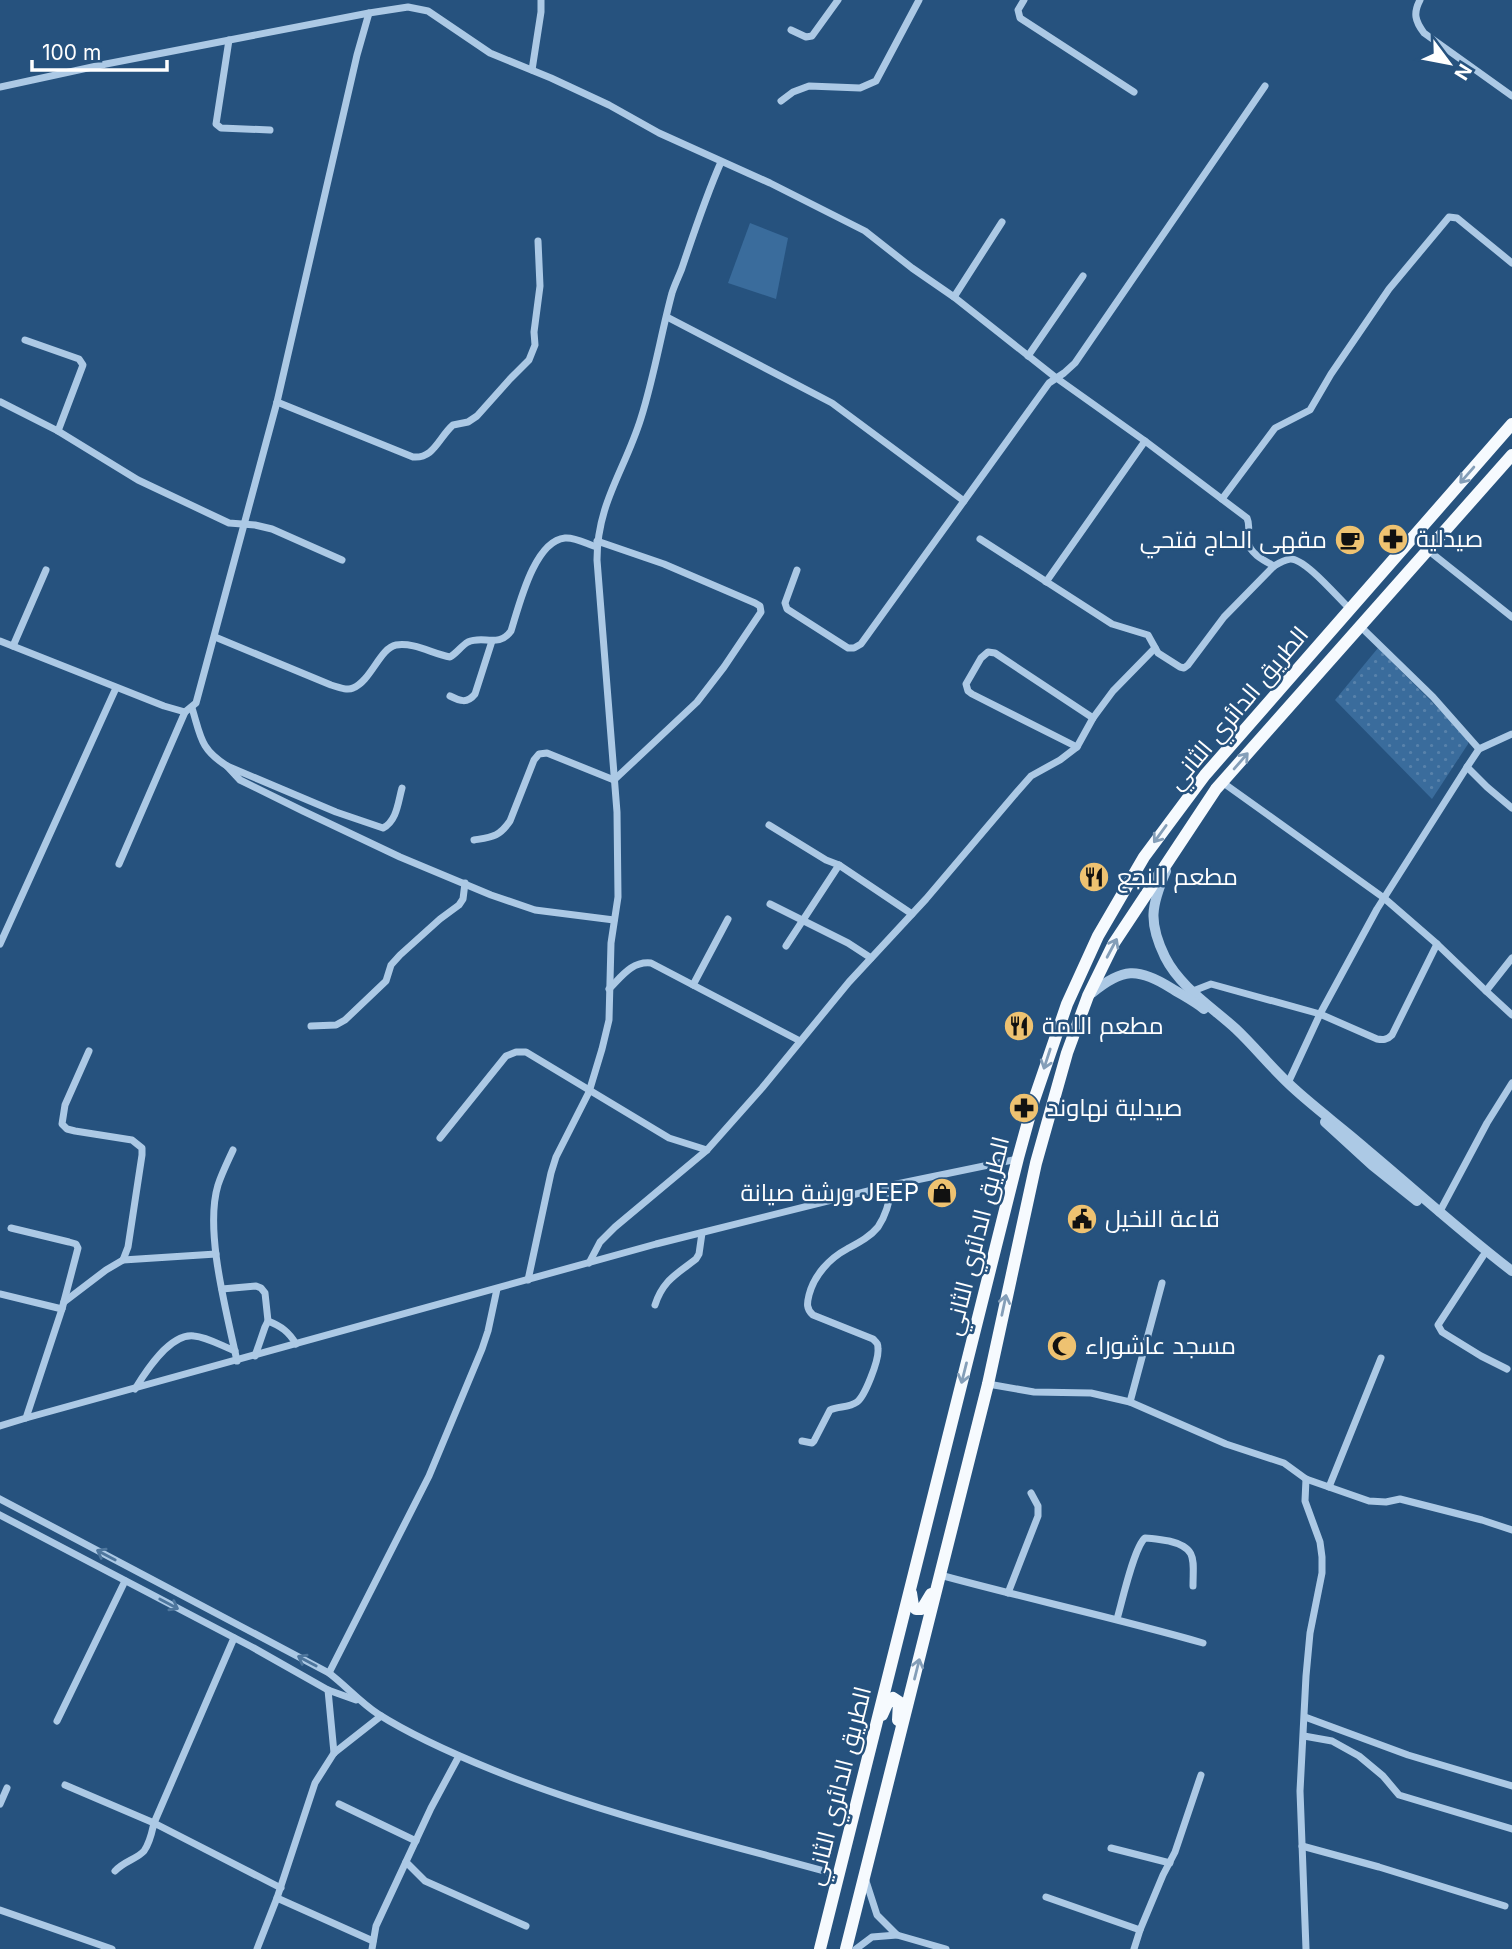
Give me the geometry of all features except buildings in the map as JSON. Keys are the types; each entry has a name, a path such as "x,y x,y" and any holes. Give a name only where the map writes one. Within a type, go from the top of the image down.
{"highway":[{"name":"الطريق الدائري الثاني","path":"820,1949 1018,1158 1034,1100 1067,1004 1092,947 1124,890 1167,825 1205,775 1512,424"},
{"name":"الطريق الدائري الثاني","path":"846,1949 988,1384 1045,1127 1067,1053 1088,996 1114,943 1222,782 1512,455"},
{"path":"912,1578 913,1606 922,1609 940,1575"},
{"path":"865,1878 899,1715 899,1702 893,1698 887,1704 872,1736"}],"street":[{"path":"532,70 541,0"},
{"path":"792,30 806,37 812,36 838,0"},
{"path":"781,101 793,92 809,86 860,88 876,81 919,0"},
{"path":"1024,0 1018,10 1020,18 1134,92"},
{"path":"1420,0 1415,14 1423,33 1512,96"},
{"path":"0,87 369,13 408,7 428,11 478,46 609,105 659,133 769,183 865,232 1055,377 1247,518 1250,526 1250,547 1259,557 1275,566"},
{"path":"119,864 185,712 192,708 199,696 278,402 357,55 369,13"},
{"path":"229,40 216,124 221,128 270,131"},
{"path":"797,570 785,603 787,609 848,648 854,648 866,639 1041,394 1055,377 1075,363 1265,86"},
{"path":"528,1280 551,1173 556,1157 589,1092 608,1020 611,943 619,880 597,544 601,518 609,493 633,444 673,289 721,162"},
{"path":"1222,499 1275,428 1310,410 1331,374 1390,289 1449,217 1457,218 1512,263"},
{"path":"954,298 1002,222"},
{"path":"278,402 413,457 428,455 453,425 468,422 477,416 529,359 535,345 540,286 538,242"},
{"path":"1028,356 1083,276"},
{"path":"667,317 832,403 964,501"},
{"path":"26,340 79,359 83,365 58,431"},
{"path":"1,402 58,431 138,480 229,523 272,529 342,559"},
{"path":"1046,582 1145,441"},
{"path":"215,637 331,685 353,688 364,680 389,649 396,645 416,647 450,657 468,642 502,640 511,631 536,561 544,549 566,538 597,544 664,565 760,606 761,612 697,702 614,780"},
{"path":"980,539 1112,624 1148,635 1165,658 1184,668 1224,617 1275,566 1290,559 1303,563 1350,609"},
{"path":"1429,551 1512,617"},
{"path":"13,646 46,570"},
{"path":"1361,627 1433,697 1479,749"},
{"path":"0,641 185,712"},
{"path":"450,696 466,701 475,694 492,641"},
{"path":"589,1263 600,1242 615,1227 707,1150 1031,776 1077,747 1093,718 1113,691 1155,648"},
{"path":"1077,747 972,694 966,684 981,658 988,652 995,653 1093,718"},
{"path":"0,944 117,688"},
{"path":"192,708 205,747 213,757 227,766 336,812 383,828 393,820 401,788"},
{"path":"1288,1083 1320,1014 1384,898 1467,767 1479,749 1512,734"},
{"path":"474,840 496,836 504,830 539,754 547,753 614,780"},
{"path":"227,766 240,780 303,811 400,857 491,895 536,910 614,920"},
{"path":"1467,767 1512,808"},
{"path":"1222,782 1384,898 1512,1015"},
{"path":"769,825 826,860 839,865 912,914"},
{"path":"1175,851 1153,911 1153,927 1166,959 1178,976 1237,1030 1288,1083 1439,1213 1512,1271"},
{"path":"786,946 839,865"},
{"path":"311,1026 336,1025 345,1020 386,981 391,965 400,955 458,905 465,892 465,883"},
{"path":"770,904 848,943 871,958"},
{"path":"693,985 728,919"},
{"path":"1193,991 1211,984 1320,1014 1377,1039 1388,1039 1437,944"},
{"path":"1486,991 1512,958"},
{"path":"609,989 631,967 641,962 651,963 800,1041"},
{"path":"1088,996 1111,978 1135,972 1153,977 1196,1003 1222,1023 1372,1165 1512,1279"},
{"path":"89,1051 65,1105 62,1124 75,1131 132,1140 142,1148 128,1247 123,1260"},
{"path":"440,1138 506,1056 526,1052 669,1138 707,1150"},
{"path":"1439,1213 1487,1122 1512,1083"},
{"path":"233,1150 218,1186 215,1222 216,1254 237,1361"},
{"path":"0,1426 656,1244 892,1185 1018,1158"},
{"path":"802,1441 814,1441 830,1410 853,1405 864,1395 876,1360 877,1343 813,1315 807,1306 813,1284 825,1267 834,1257 864,1240 877,1228 889,1204 892,1185"},
{"path":"11,1228 76,1244 78,1248 63,1305 26,1418"},
{"path":"655,1305 660,1290 668,1280 696,1259 702,1233"},
{"path":"0,1294 63,1305 106,1270 123,1260 216,1254"},
{"path":"1483,1255 1438,1325 1442,1332 1507,1369"},
{"path":"1130,1402 1162,1283"},
{"path":"222,1289 256,1286 265,1293 268,1321 255,1356"},
{"path":"329,1673 429,1476 485,1340 497,1289"},
{"path":"268,1321 283,1328 296,1344"},
{"path":"135,1389 155,1360 185,1336 195,1336 234,1351"},
{"path":"1329,1487 1381,1358"},
{"path":"988,1384 1034,1392 1091,1393 1130,1402 1226,1444 1284,1463 1306,1479 1369,1501 1400,1499 1512,1530"},
{"path":"1306,1479 1305,1501 1320,1542 1322,1557 1322,1573 1310,1633 1300,1791 1306,1949"},
{"path":"1007,1593 1038,1516 1038,1506 1031,1493"},
{"path":"0,1499 329,1673 360,1702 381,1716 459,1756 544,1791 599,1809 839,1875"},
{"path":"0,1515 328,1690 360,1702"},
{"path":"1117,1619 1136,1554 1145,1538 1180,1544 1189,1550 1193,1561 1193,1586"},
{"path":"940,1575 1203,1643"},
{"path":"57,1721 125,1581"},
{"path":"115,1871 144,1852 149,1843 154,1823 234,1638"},
{"path":"328,1690 334,1753"},
{"path":"257,1949 281,1888 314,1783 334,1753 381,1716"},
{"path":"1305,1717 1408,1755 1512,1786"},
{"path":"1304,1736 1332,1741 1359,1756 1384,1776 1399,1795 1512,1829"},
{"path":"277,1898 372,1945 376,1926 459,1756"},
{"path":"1134,1949 1170,1863 1201,1775"},
{"path":"65,1785 154,1823 281,1888"},
{"path":"0,1804 7,1788"},
{"path":"339,1804 416,1841"},
{"path":"1302,1846 1505,1906"},
{"path":"1111,1848 1170,1863"},
{"path":"406,1862 425,1881 526,1926"},
{"path":"865,1878 877,1914 897,1935"},
{"path":"1046,1897 1140,1930"},
{"path":"0,1910 112,1949"},
{"path":"856,1949 872,1937 897,1935 946,1949"}],"shaded area":[{"path":"750,223 788,238 776,299 728,283"},
{"path":"1378,648 1468,738 1468,744 1432,799 1335,700"}],"place":[{"name":"صيدلية","path":"1393,539"},
{"name":"مقهى الحاج فتحي","path":"1350,540"},
{"name":"مطعم النجع","path":"1094,877"},
{"name":"مطعم اللمة","path":"1019,1026"},
{"name":"صيدلية نهاوند","path":"1024,1108"},
{"name":"ورشة صيانة JEEP","path":"942,1193"},
{"name":"قاعة النخيل","path":"1082,1219"},
{"name":"مسجد عاشوراء","path":"1062,1346"}]}
